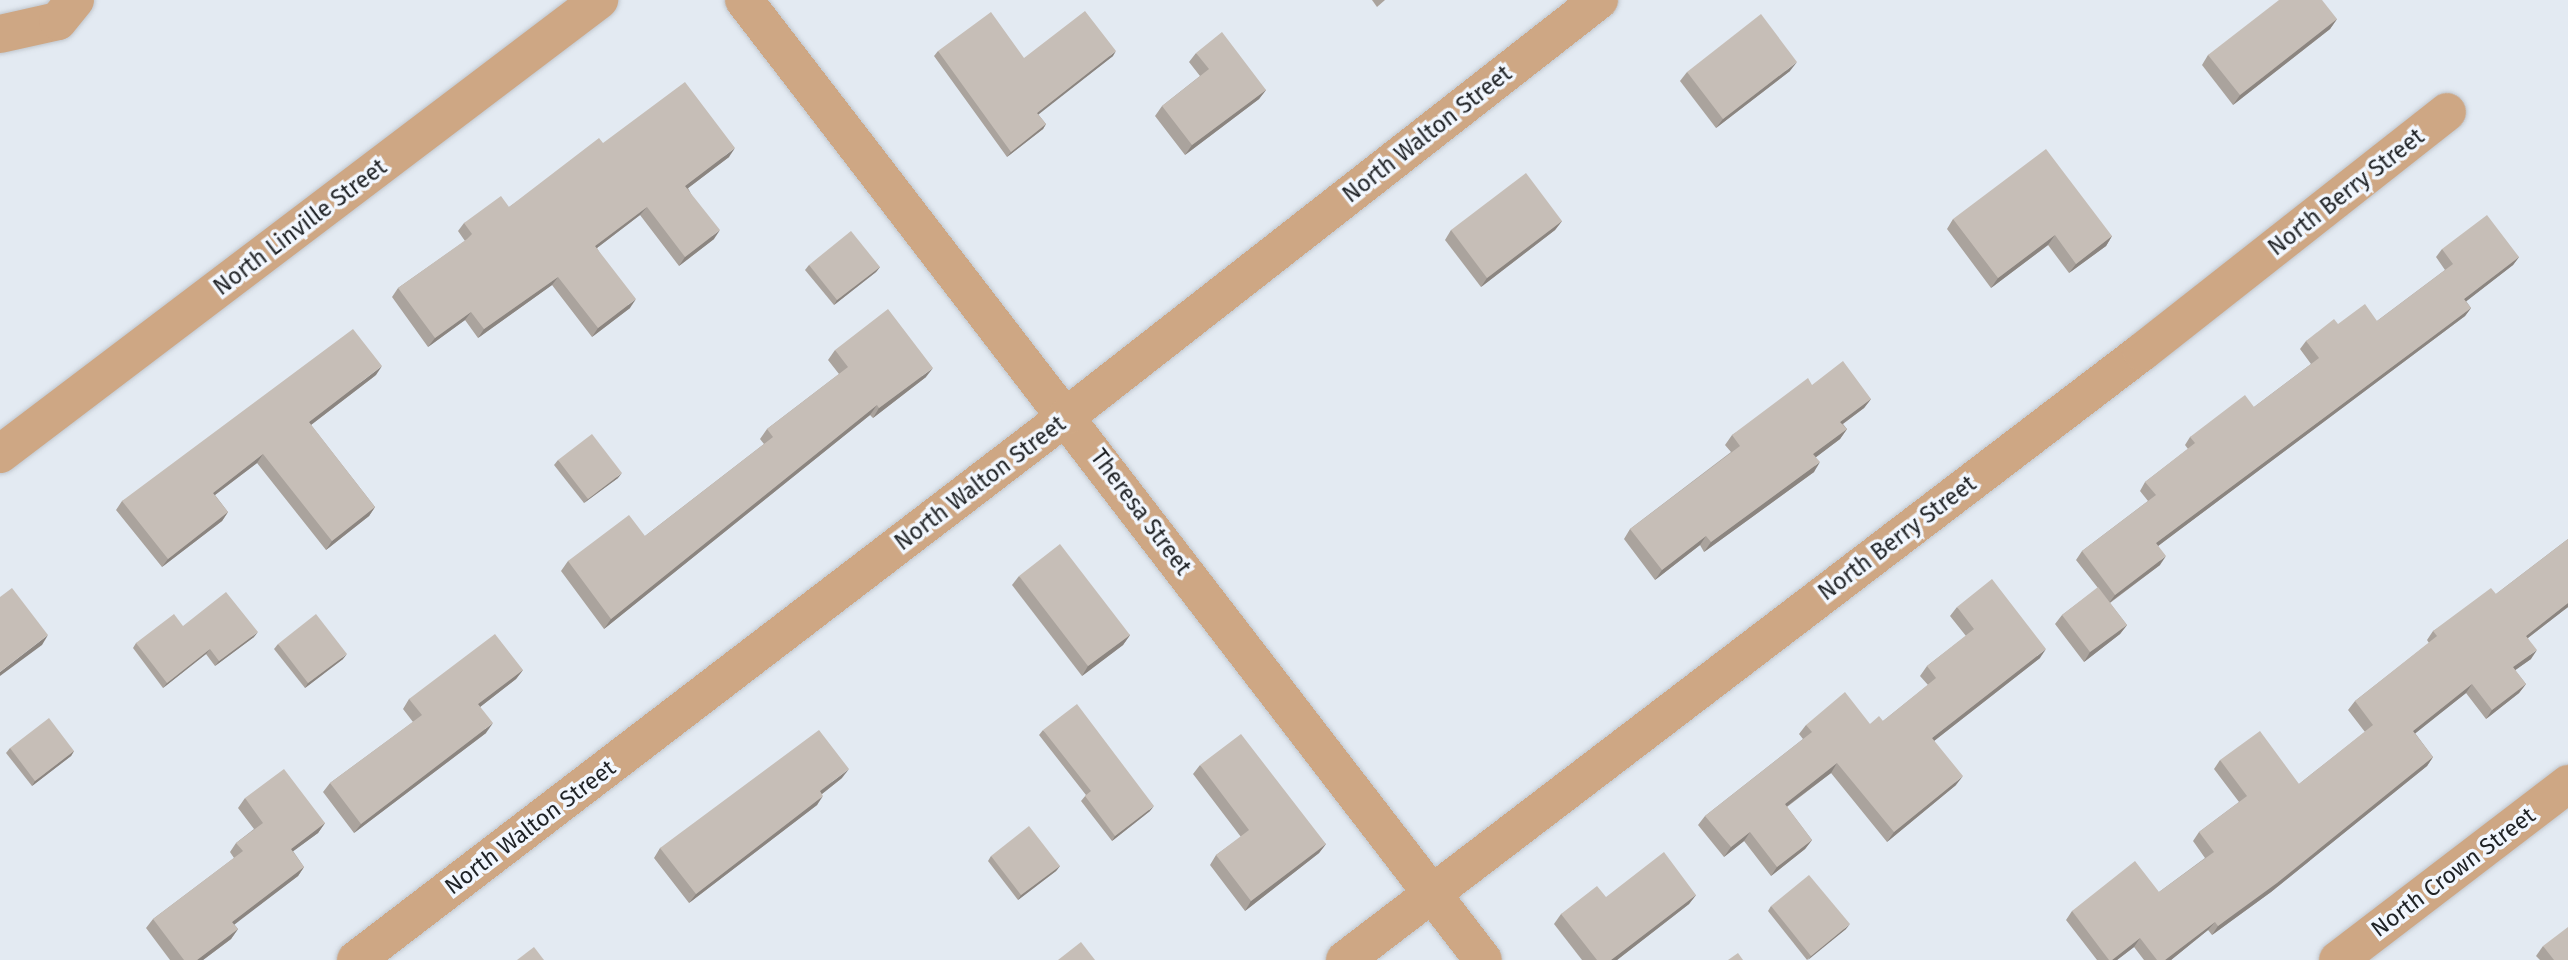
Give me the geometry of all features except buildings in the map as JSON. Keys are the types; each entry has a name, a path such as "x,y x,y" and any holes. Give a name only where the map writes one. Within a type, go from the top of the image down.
{"street":[{"path":"0,34 58,21 75,0"},
{"name":"North Linville Street","path":"0,454 599,0"},
{"name":"Theresa Street","path":"744,0 1068,415 1483,960"},
{"name":"North Walton Street","path":"356,960 1068,415 1599,0"},
{"name":"North Berry Street","path":"1345,960 2142,352 2447,112"},
{"name":"North Crown Street","path":"2338,960 2568,784"}]}
